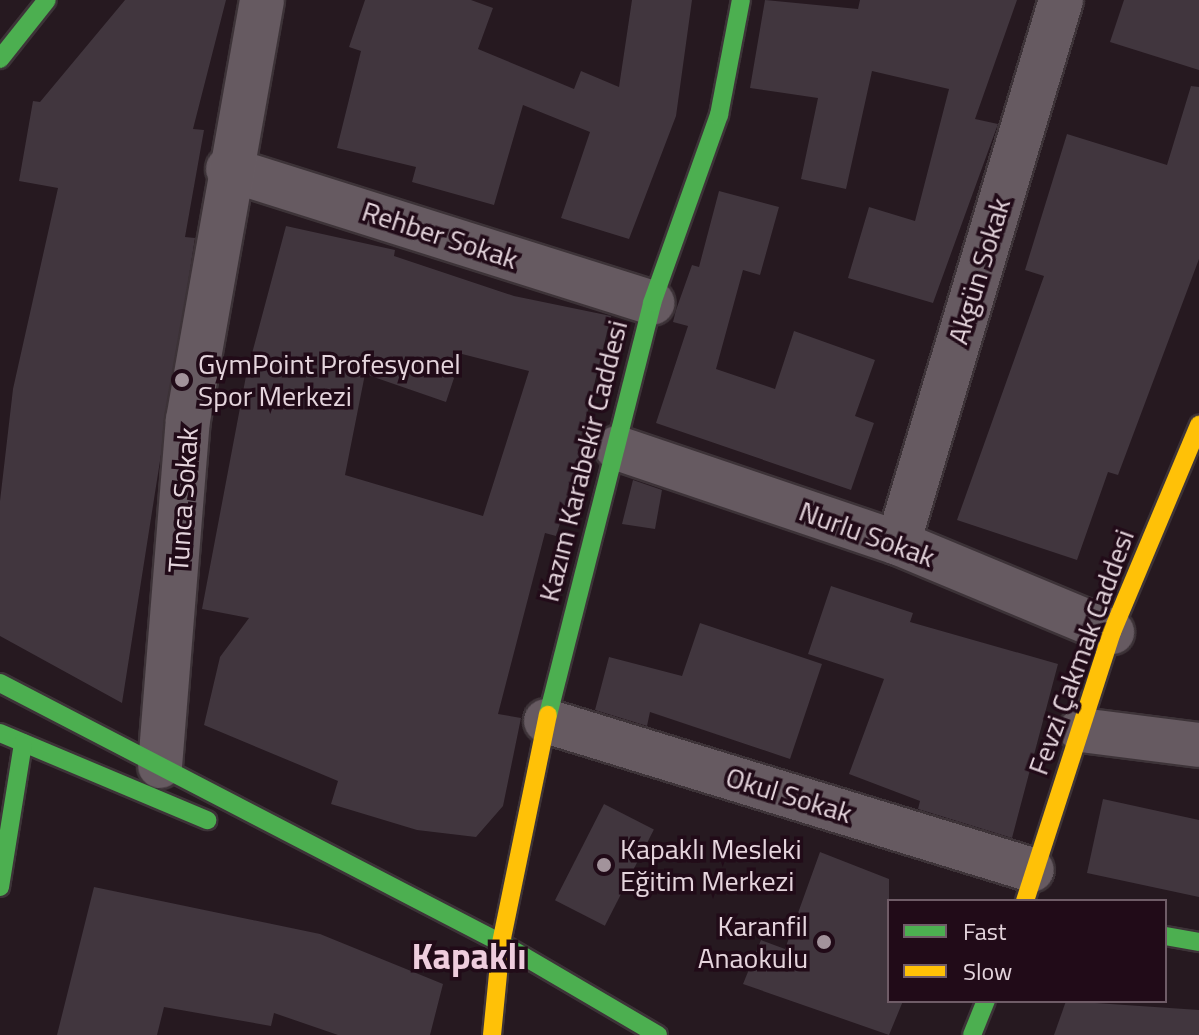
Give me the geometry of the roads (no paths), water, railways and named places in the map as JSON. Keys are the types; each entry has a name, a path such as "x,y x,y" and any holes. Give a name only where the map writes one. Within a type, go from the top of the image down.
{"street":[{"path":"0,59 47,0"},
{"name":"Tunca Sokak","path":"160,766 188,420 228,169 262,0"},
{"name":"Kazım Karabekir Caddesi","path":"492,1035 501,943 546,721 652,303 719,115 741,0"},
{"name":"Akgün Sokak","path":"898,543 1061,0"},
{"name":"Rehber Sokak","path":"228,169 652,303"},
{"name":"Fevzi Çakmak Caddesi","path":"1028,886 1112,632 1199,425"},
{"name":"Nurlu Sokak","path":"617,448 898,543 1112,632"},
{"path":"0,683 501,943 658,1035"},
{"name":"Okul Sokak","path":"546,721 1028,886"},
{"path":"1081,730 1199,745"},
{"path":"0,733 226,827"},
{"path":"0,887 6,817 23,743"},
{"path":"255,840 501,943"},
{"path":"1167,936 1199,942"},
{"path":"972,1035 985,1003"}],"place":[{"name":"GymPoint Profesyonel Spor Merkezi","path":"182,380"},
{"name":"Kapaklı Mesleki Eğitim Merkezi","path":"604,865"},
{"name":"Karanfil Anaokulu","path":"824,942"}],"district":[{"name":"Kapaklı","path":"469,956"}]}
